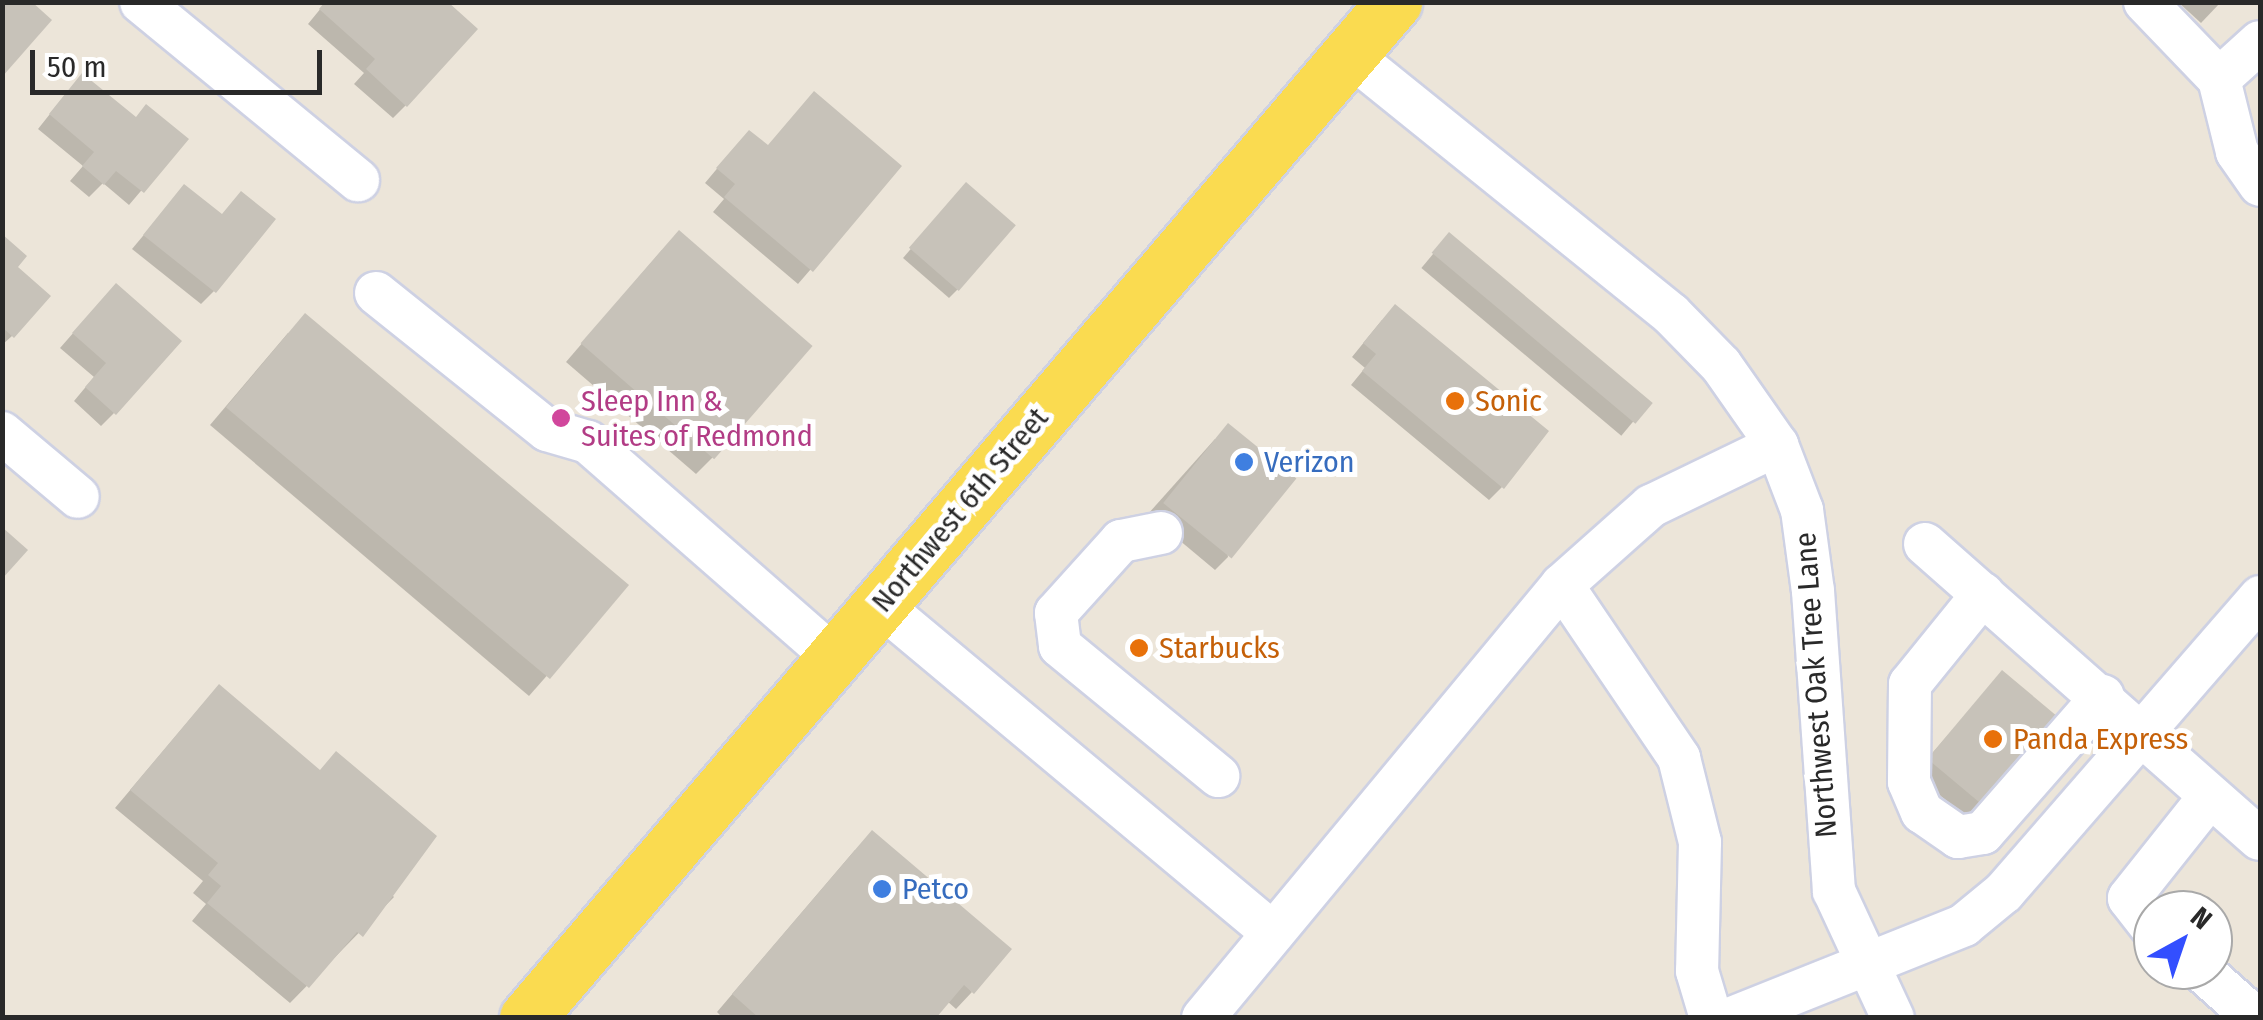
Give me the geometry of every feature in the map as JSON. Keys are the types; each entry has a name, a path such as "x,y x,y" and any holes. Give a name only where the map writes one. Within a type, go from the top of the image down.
{"main road":[{"name":"Northwest 6th Street","path":"526,1018 1394,2"}],"street":[{"path":"141,2 358,180"},
{"path":"2145,2 2219,79 2237,152 2260,185"},
{"path":"2219,79 2260,42"},
{"name":"Northwest Oak Tree Lane","path":"1350,55 1670,314 1721,366 1777,445 1802,510 1813,590 1834,891 1892,1018"},
{"path":"376,293 547,430 588,442 835,658"},
{"path":"2,434 78,497"},
{"path":"1203,1018 1562,585 1651,506 1777,445"},
{"path":"1161,534 1121,541 1108,555 1056,613 1060,646 1218,776"},
{"path":"1924,544 2103,696 2260,839"},
{"path":"1562,585 1679,758 1700,842 1696,972 1711,1018"},
{"path":"1982,594 1918,670 1908,702 1911,798 1958,837 1983,833 2103,696"},
{"path":"1732,1018 1964,925 2004,892 2260,597"},
{"path":"880,605 1274,933"},
{"path":"2135,890 2210,796"},
{"path":"2223,990 2256,1018"}],"building":[{"path":"2,2 32,2 52,20 2,77"},
{"path":"325,2 448,2 478,29 407,107 366,69 375,59 319,9"},
{"path":"82,73 136,117 146,104 189,139 144,193 116,171 104,185 82,166 94,152 49,114"},
{"path":"814,91 902,166 813,272 724,197 735,184 716,168 749,130 768,145"},
{"path":"966,182 1016,225 959,291 909,248"},
{"path":"184,184 222,214 241,191 276,219 216,293 143,235"},
{"path":"679,230 813,346 714,459 581,343"},
{"path":"1449,232 1653,403 1635,424 1432,253"},
{"path":"2,234 27,256 18,267 51,296 14,338 2,327"},
{"path":"116,283 182,341 116,415 85,387 106,363 72,333"},
{"name":"Sonic","path":"1395,304 1549,431 1504,489 1362,371 1376,354 1363,343"},
{"path":"305,313 629,585 550,679 226,407"},
{"path":"1228,423 1296,478 1232,558 1163,503"},
{"path":"2,527 28,550 2,579"},
{"name":"Panda Express","path":"2002,670 2061,719 1986,808 1927,759"},
{"path":"219,684 320,770 336,751 437,836 363,937 357,932 309,988 207,903 221,886 208,875 218,863 130,790"},
{"name":"Petco","path":"872,830 1012,949 974,994 964,985 936,1018 759,1018 732,994"}],"place":[{"name":"Sonic","path":"1455,401"},
{"name":"Sleep Inn & Suites of Redmond","path":"561,418"},
{"name":"Verizon","path":"1244,462"},
{"name":"Starbucks","path":"1139,648"},
{"name":"Panda Express","path":"1993,739"},
{"name":"Petco","path":"882,889"}]}
